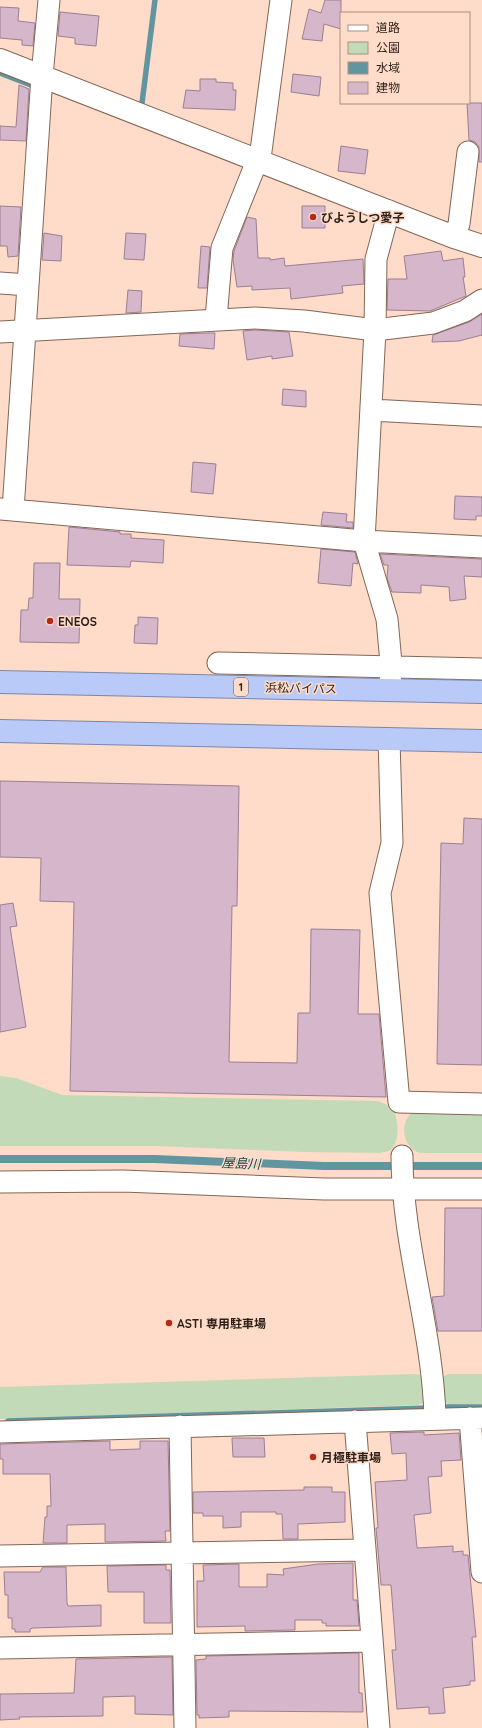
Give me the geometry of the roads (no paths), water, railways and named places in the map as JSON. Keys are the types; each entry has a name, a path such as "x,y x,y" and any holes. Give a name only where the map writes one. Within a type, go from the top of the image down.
{"highway":[{"name":"浜松バイパス","path":"0,682 482,692"},
{"path":"442,691 482,697"},
{"path":"0,731 482,741"}],"street":[{"path":"49,0 42,76 25,331 6,510 364,541 482,547"},
{"path":"216,319 222,248 259,161 281,0"},
{"path":"0,60 454,237 482,246"},
{"path":"454,237 458,224 468,152"},
{"path":"389,211 376,260 375,330 364,541 385,607 390,667 390,690"},
{"path":"0,283 28,285"},
{"path":"0,332 216,319 280,319 375,330 433,323 460,314 482,300"},
{"path":"371,410 482,416"},
{"path":"218,664 482,669"},
{"path":"389,739 392,843 380,893 399,1102 482,1104"},
{"path":"402,1156 402,1184 434,1384 435,1418"},
{"path":"0,1182 123,1181 303,1189 402,1184 482,1189"},
{"path":"0,1432 435,1418 476,1418 482,1572"},
{"path":"355,1421 379,1728"},
{"path":"180,1426 185,1728"},
{"path":"0,1556 365,1550"},
{"path":"0,1648 372,1641"}],"water":[{"name":"屋島川","path":"0,1155 155,1155 324,1162 482,1162 482,1170 324,1170 154,1163 0,1163"}],"waterway":[{"path":"142,103 155,0"},
{"path":"0,73 36,87"},
{"path":"440,1407 482,1407"},
{"path":"8,1421 430,1408"}],"place":[{"name":"びようしつ愛子","path":"313,217"},
{"name":"ENEOS","path":"50,621"},
{"name":"ASTI 専用駐車場","path":"169,1323"},
{"name":"月極駐車場","path":"313,1457"}]}
